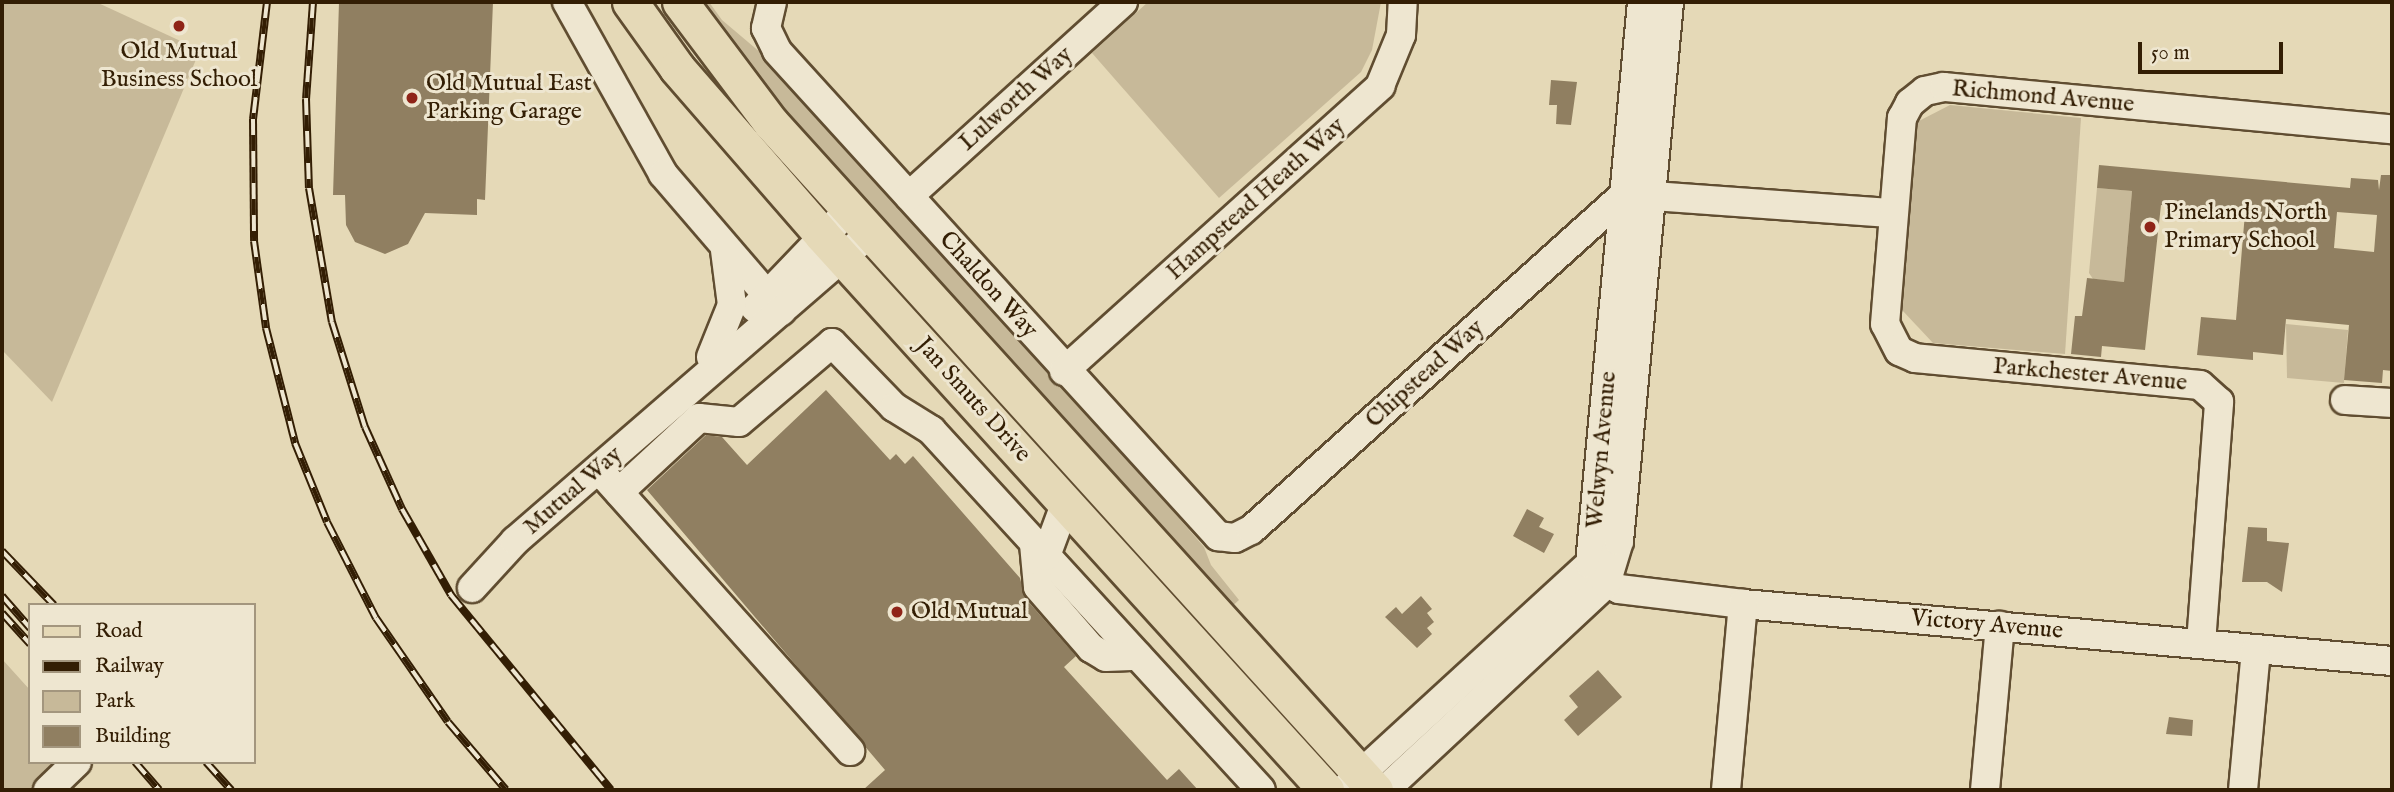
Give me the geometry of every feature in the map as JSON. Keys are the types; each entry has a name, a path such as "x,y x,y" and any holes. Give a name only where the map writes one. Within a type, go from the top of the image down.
{"main road":[{"name":"Jan Smuts Drive","path":"630,2 677,68 832,246 1326,790"},
{"name":"Jan Smuts Drive","path":"680,2 722,65 1366,786"}],"street":[{"path":"567,2 648,152 722,244 774,303"},
{"name":"Lulworth Way","path":"909,196 1123,2"},
{"name":"Hampstead Heath Way","path":"1064,371 1380,86 1401,35 1403,2"},
{"name":"Welwyn Avenue","path":"1597,577 1655,8"},
{"name":"Chaldon Way","path":"769,15 777,51 1064,371 1218,536"},
{"name":"Richmond Avenue","path":"1893,213 1902,118 1910,103 1925,91 1944,87 2289,128 2392,129"},
{"path":"1637,194 1893,213"},
{"name":"Welwyn Avenue","path":"1597,577 1619,541 1637,194"},
{"name":"Chipstead Way","path":"1218,536 1235,538 1251,530 1637,194"},
{"name":"Parkchester Avenue","path":"1893,213 1885,324 1899,351 1915,358 2189,376 2211,392 2222,413 2201,643"},
{"name":"Mutual Way","path":"699,406 712,357 860,222"},
{"path":"712,357 733,305 722,244"},
{"name":"Mutual Way","path":"472,588 515,541 599,469 699,406 774,303"},
{"path":"619,492 699,406 739,422 832,343 894,407 931,430 1261,790"},
{"path":"2345,400 2392,404"},
{"path":"599,469 850,751"},
{"path":"1040,550 1066,502"},
{"path":"1619,541 1627,573 1647,591"},
{"path":"1366,786 1597,577"},
{"name":"Victory Avenue","path":"1597,577 1647,591 1743,604 2392,661"},
{"path":"1726,790 1743,604"},
{"path":"1985,790 2000,626"},
{"path":"2243,790 2256,649"},
{"path":"48,790 75,764"}],"green space":[{"path":"2,2 96,2 200,50 52,402 2,350"},
{"path":"688,2 709,2 722,20 768,59 1053,373 1204,547 1211,565 1239,600 1228,610 861,215"},
{"path":"1148,2 1381,2 1372,50 1361,72 1219,198 1092,53"},
{"path":"1950,105 2081,118 2065,354 1933,343 1902,310 1917,122"},
{"path":"2097,188 2132,191 2124,282 2093,279 2089,273"},
{"path":"2286,324 2348,330 2344,383 2287,378"},
{"path":"2,659 28,688 28,764 92,764 63,790 2,790"}],"building":[{"name":"Old Mutual East Parking Garage","path":"339,2 493,2 485,200 477,199 477,215 425,213 408,244 385,254 355,242 346,225 345,195 333,195"},
{"path":"1551,80 1577,82 1571,125 1556,124 1557,105 1549,105"},
{"path":"2099,165 2350,188 2351,178 2378,180 2379,190 2381,175 2392,175 2392,371 2383,370 2382,383 2344,380 2349,325 2286,319 2283,355 2253,352 2253,360 2197,355 2201,317 2236,320 2245,213 2161,205 2145,350 2102,346 2101,357 2071,354 2075,316 2082,316 2087,278 2124,282 2132,191 2097,188","holes":["2337,212 2377,215 2374,252 2334,248"]},
{"name":"Old Mutual","path":"826,390 890,460 896,454 905,464 913,456 1020,578 1025,598 1076,656 1064,667 1167,780 1179,769 1198,790 863,790 885,770 647,490 706,435 722,437 747,465"},
{"path":"1527,509 1544,518 1539,527 1554,534 1544,553 1513,536"},
{"path":"2248,527 2267,528 2267,541 2289,543 2282,592 2267,582 2242,582"},
{"path":"1421,596 1432,609 1427,613 1434,622 1427,628 1432,634 1417,648 1385,617 1396,607 1402,614"},
{"path":"1598,670 1622,697 1578,736 1564,720 1578,707 1569,696"},
{"path":"2169,717 2193,720 2192,736 2166,734"}],"railway":[{"path":"267,2 253,119 254,241 266,328 295,443 327,522 376,618 448,722 506,790"},
{"path":"313,2 306,99 309,188 332,322 365,427 402,509 451,595 611,790"},
{"path":"2,551 52,603"},
{"path":"2,596 28,626"},
{"path":"2,613 28,642"},
{"path":"137,764 159,790"},
{"path":"208,764 231,790"}],"place":[{"name":"Old Mutual Business School","path":"179,26"},
{"name":"Old Mutual East Parking Garage","path":"412,98"},
{"name":"Pinelands North Primary School","path":"2150,227"},
{"name":"Old Mutual","path":"897,612"}]}
